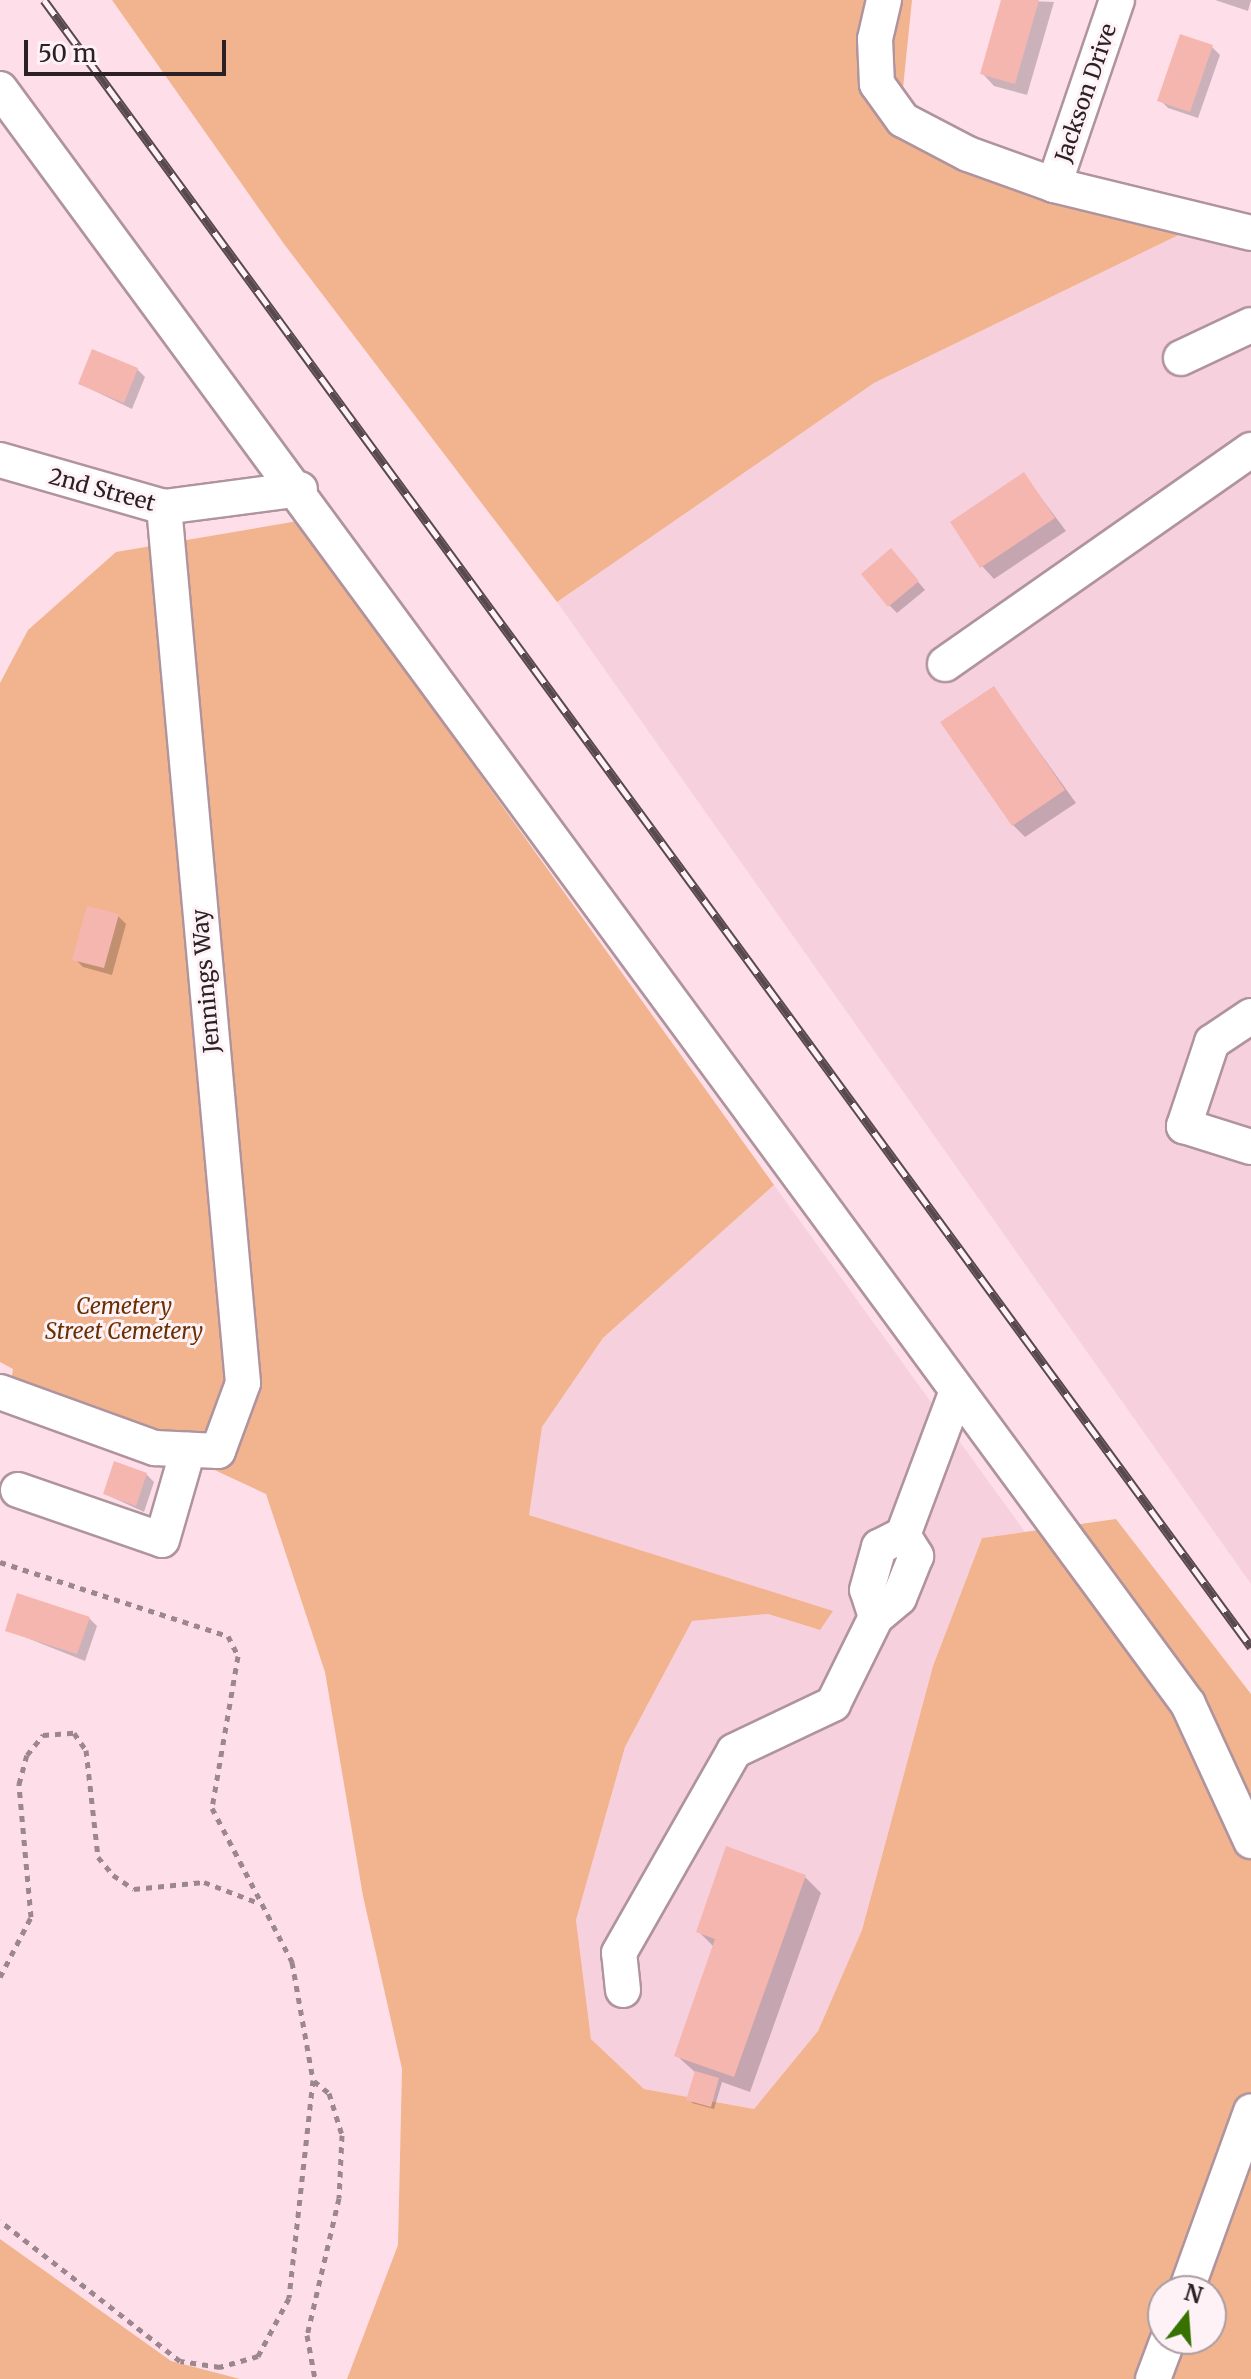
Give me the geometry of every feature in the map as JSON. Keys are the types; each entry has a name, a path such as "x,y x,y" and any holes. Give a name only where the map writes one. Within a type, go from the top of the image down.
{"street":[{"path":"884,0 877,84 903,120 968,154 1054,185 1251,233"},
{"name":"Jackson Drive","path":"1054,185 1117,0"},
{"path":"0,89 300,489 956,1393 1188,1704 1251,1841"},
{"path":"1181,358 1251,325"},
{"path":"945,664 1251,450"},
{"name":"2nd Street","path":"0,460 164,507 300,489"},
{"name":"Jennings Way","path":"18,1490 162,1540 203,1450 243,1383 164,507"},
{"path":"1251,1016 1212,1042 1184,1126 1251,1147"},
{"path":"0,1392 155,1448 203,1450"},
{"path":"623,1990 619,1953 734,1751 833,1704 876,1617 867,1590 879,1547 903,1535 956,1393"},
{"path":"1192,2275 1251,2111"},
{"path":"1153,2379 1162,2355"}],"path":[{"path":"0,1562 228,1636 238,1656 212,1808 292,1962 313,2080 289,2298 258,2356 220,2367 180,2361 0,2221"},
{"path":"0,1977 31,1917 19,1784 27,1755 43,1735 74,1733 86,1750 98,1857 113,1875 134,1889 204,1882 259,1903"},
{"path":"313,2080 329,2093 342,2135 339,2198 307,2335 315,2379"}],"shaded area":[{"path":"1195,227 1251,246 1251,1584 557,602 874,383"},
{"path":"774,1185 1025,1532 982,1538 933,1666 862,1930 818,2031 754,2109 644,2089 591,2039 576,1920 625,1747 692,1621 768,1614 819,1630 528,1514 542,1427 603,1338"}],"green space":[{"path":"112,0 912,0 899,127 1195,227 874,383 557,602 284,244"},
{"name":"Cemetery Street Cemetery","path":"298,521 774,1185 603,1338 542,1427 529,1515 833,1611 820,1630 768,1614 692,1621 625,1747 576,1920 591,2039 644,2089 754,2109 818,2031 862,1930 933,1666 982,1538 1116,1519 1251,1694 1251,2379 347,2379 398,2245 402,2069 363,1896 325,1672 266,1494 12,1376 13,1369 0,1362 0,683 28,630 116,552"},
{"path":"0,2239 171,2361 240,2379 0,2379"}],"building":[{"path":"1001,0 1039,0 1015,84 980,74"},
{"path":"1180,34 1213,45 1190,112 1157,101"},
{"path":"92,349 138,368 124,403 78,384"},
{"path":"1024,472 1055,518 980,568 950,522"},
{"path":"891,548 919,581 888,607 861,574"},
{"path":"994,686 1065,790 1012,826 940,722"},
{"path":"87,906 119,914 104,968 72,960"},
{"path":"114,1461 147,1473 136,1506 103,1494"},
{"path":"17,1593 90,1617 77,1654 5,1631"},
{"path":"726,1846 806,1875 734,2077 674,2056 715,1939 696,1932"},
{"path":"695,2071 719,2078 711,2107 686,2100"}],"railway":[{"path":"44,0 1251,1647"}]}
